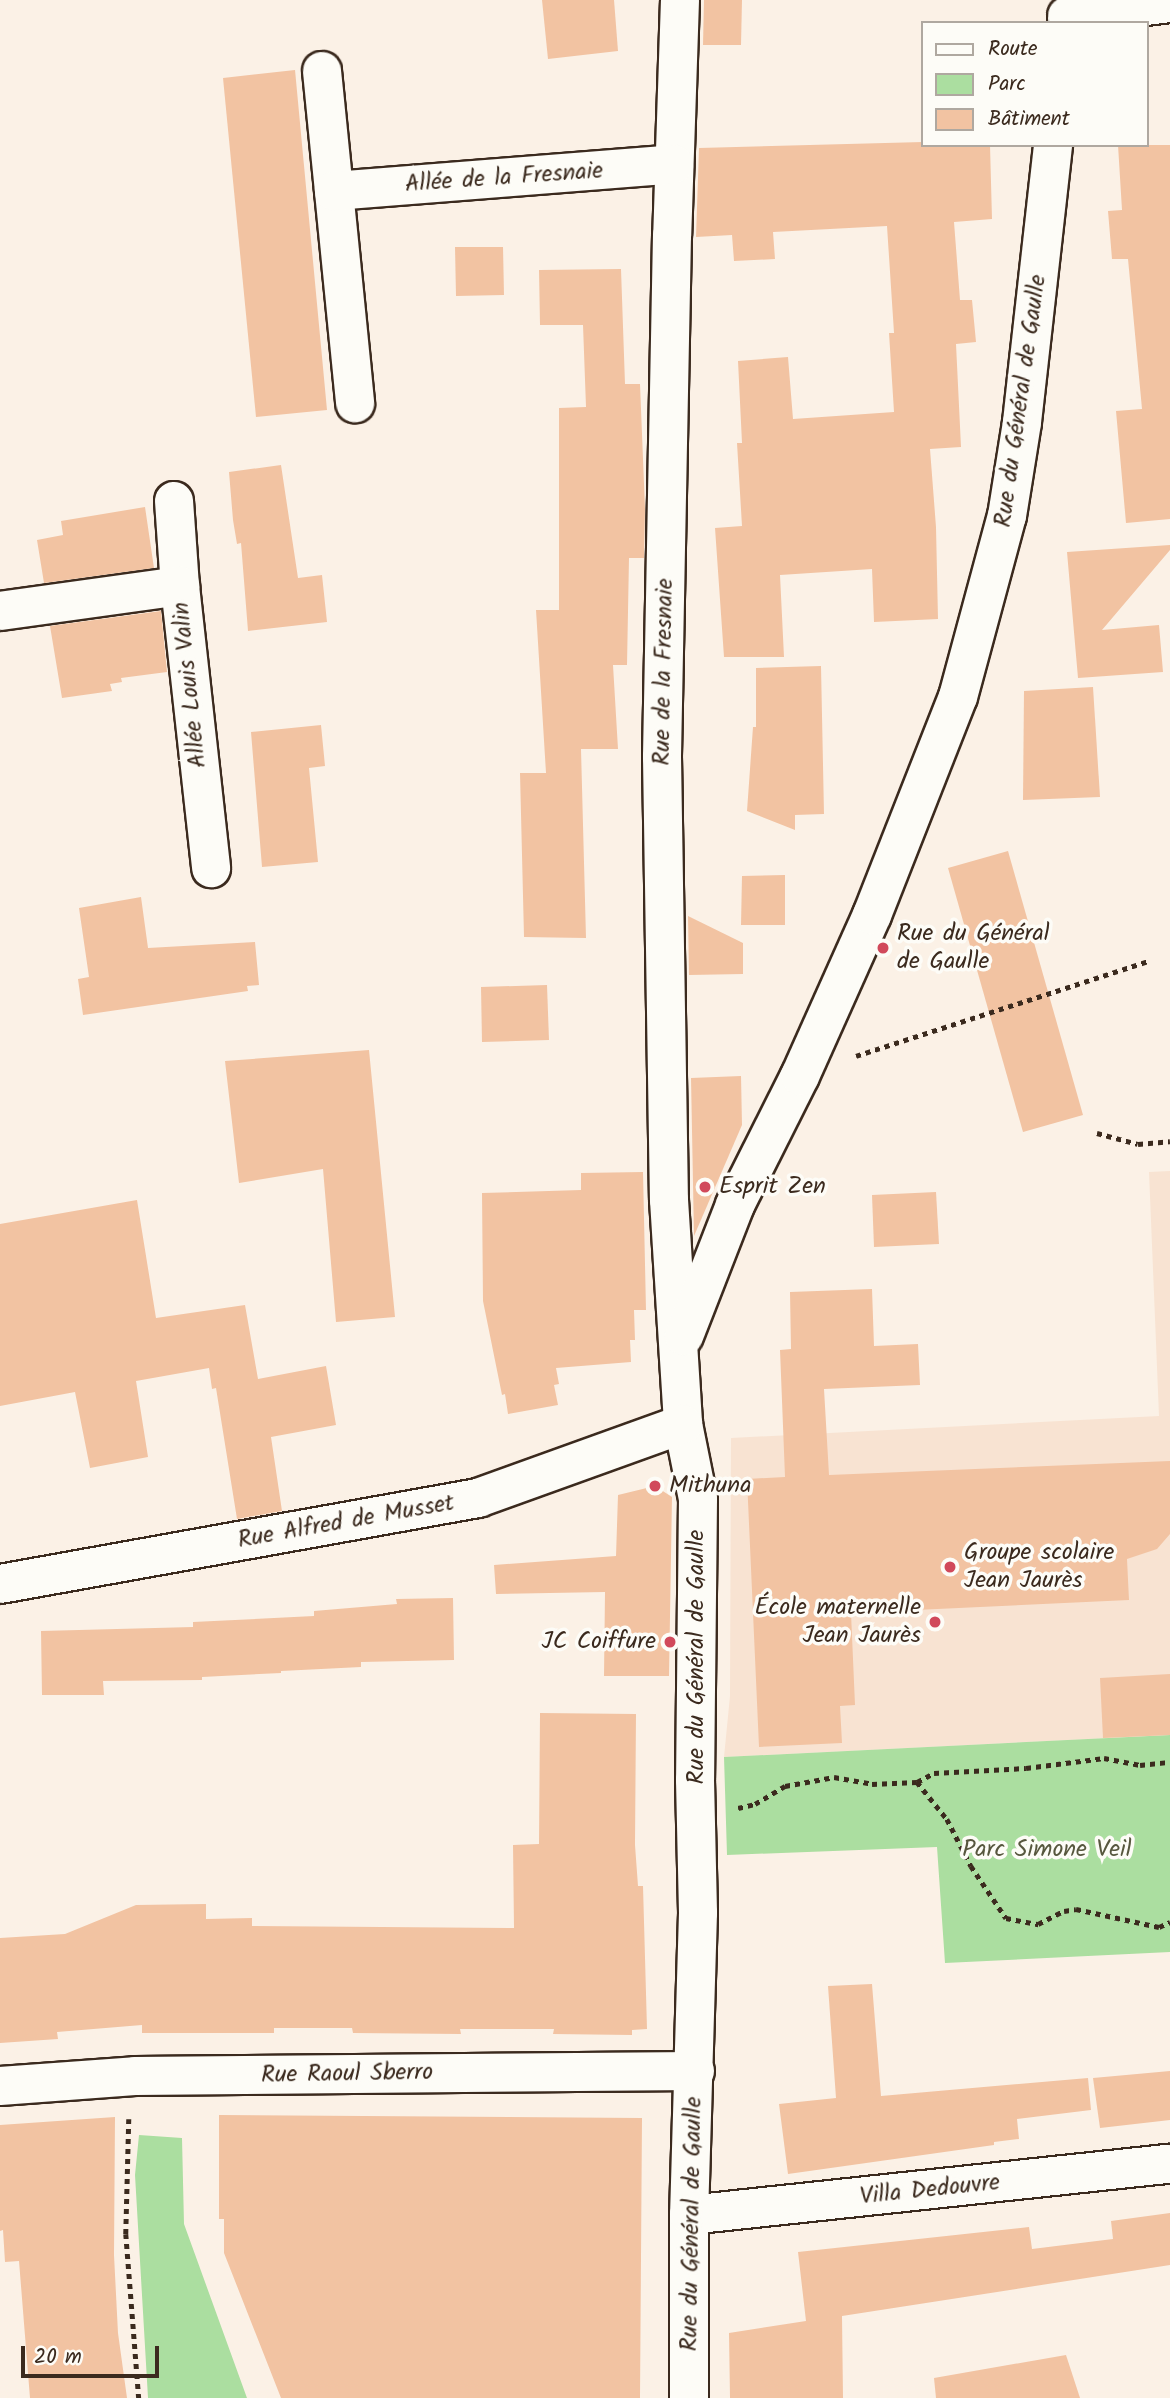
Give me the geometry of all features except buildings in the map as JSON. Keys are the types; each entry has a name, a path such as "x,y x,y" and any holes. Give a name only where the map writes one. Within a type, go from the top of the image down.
{"street":[{"name":"Rue de la Fresnaie","path":"680,0 662,757 669,1200 681,1344"},
{"path":"1067,13 1170,3"},
{"path":"322,71 355,403"},
{"name":"Rue du Général de Gaulle","path":"689,2398 690,2215 695,2071 698,1499 683,1424 681,1344 735,1205 800,1076 928,780 958,697 1007,516 1022,422 1053,147"},
{"name":"Allée de la Fresnaie","path":"334,191 674,164"},
{"name":"Allée Louis Valin","path":"174,501 180,586 211,868"},
{"path":"0,611 180,586"},
{"name":"Rue Alfred de Musset","path":"0,1584 478,1499 683,1424"},
{"name":"Rue Raoul Sberro","path":"0,2086 135,2076 695,2071"},
{"name":"Villa Dedouvre","path":"690,2215 1170,2164"}],"path":[{"path":"800,1076 1148,961"},
{"path":"1097,1133 1138,1144 1170,1141"},
{"path":"731,1808 755,1804 785,1786 834,1777 872,1784 917,1782 934,1773 1026,1768 1104,1758 1140,1765 1170,1762"},
{"path":"917,1782 947,1819 971,1866 1006,1918 1038,1924 1064,1911 1076,1909 1121,1916 1159,1927 1170,1922"},
{"path":"129,2115 126,2234 139,2398"}],"shaded area":[{"name":"Groupe scolaire Jean Jaurès","path":"1170,1171 1170,1735 724,1757 730,1696 731,1438 1159,1416 1149,1172"}],"green space":[{"name":"Parc Simone Veil","path":"1170,1735 1170,1952 945,1963 937,1847 727,1855 724,1757"},
{"path":"139,2135 182,2138 184,2224 247,2398 148,2398 135,2175"}],"place":[{"name":"Rue du Général de Gaulle","path":"883,948"},
{"name":"Esprit Zen","path":"705,1187"},
{"name":"Mithuna","path":"655,1486"},
{"name":"Groupe scolaire Jean Jaurès","path":"950,1567"},
{"name":"École maternelle Jean Jaurès","path":"935,1622"},
{"name":"JC Coiffure","path":"670,1642"}]}
